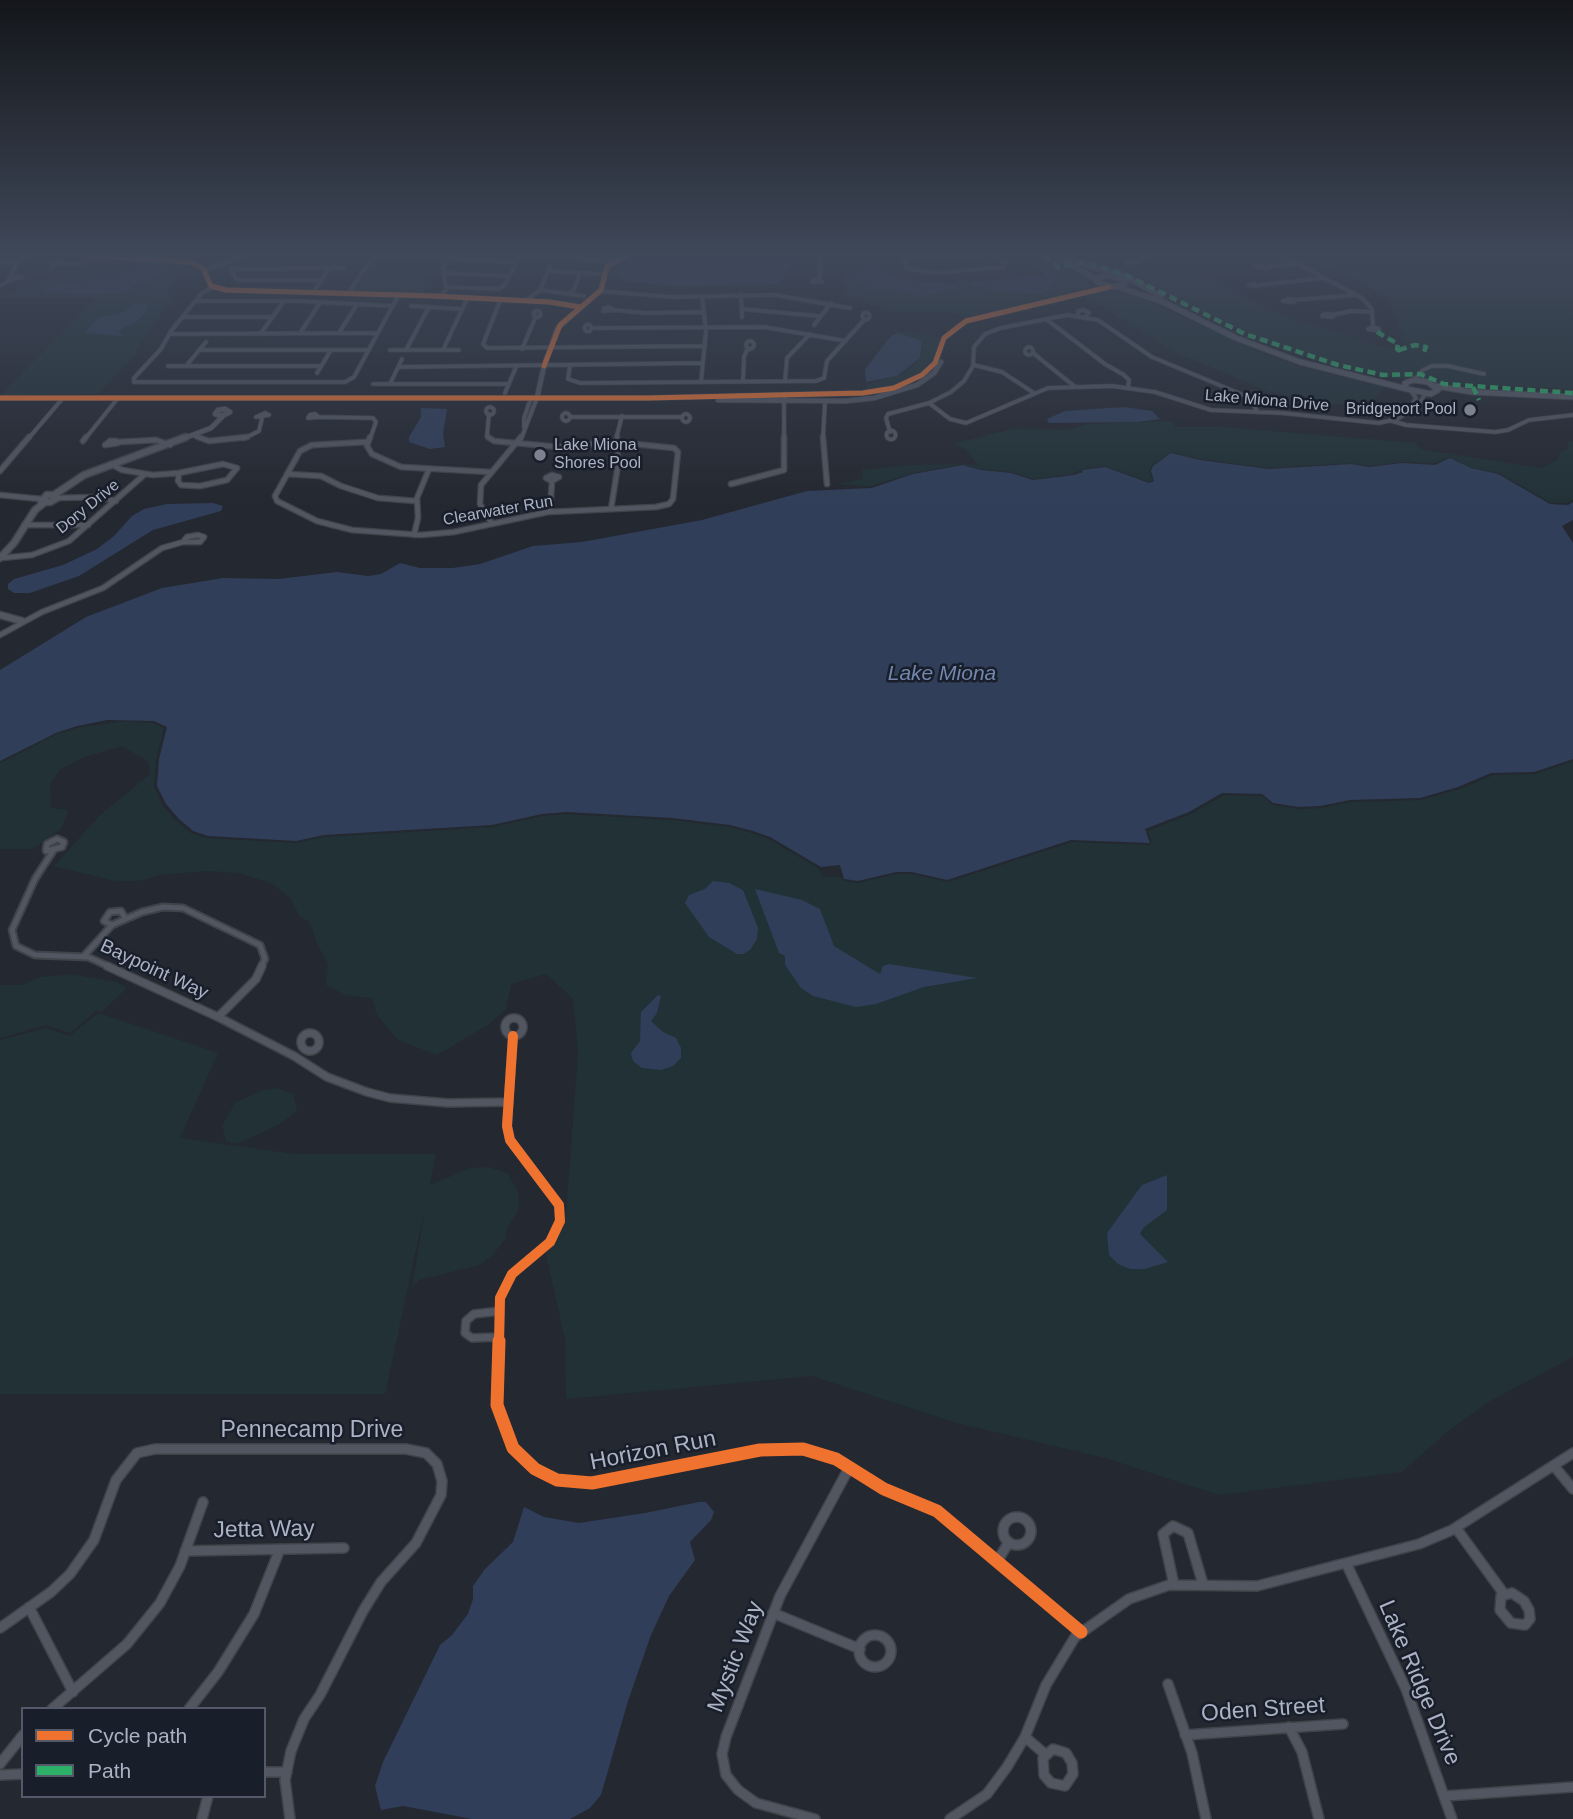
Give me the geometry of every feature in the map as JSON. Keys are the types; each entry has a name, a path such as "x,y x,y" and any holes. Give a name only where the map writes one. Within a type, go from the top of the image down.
{"main road":[{"path":"1244,340 1268,351 1334,372 1408,388"},
{"path":"1252,340 1296,358 1425,394 1436,389 1573,399"},
{"path":"1408,388 1414,380 1428,382 1436,389"}],"street":[{"path":"167,340 134,378 134,382 342,383 352,379 374,340"},
{"path":"407,350 412,340"},
{"path":"443,350 447,340"},
{"path":"485,340 483,345 494,349 705,346"},
{"path":"522,349 526,340"},
{"path":"491,522 480,504 479,492 490,472 519,443 554,340"},
{"path":"701,382 705,340"},
{"path":"785,381 787,358 804,340"},
{"path":"840,340 846,341"},
{"path":"0,398 673,398 855,394 894,388 926,372 935,363 943,340"},
{"path":"890,432 886,418 888,414 929,403 967,378 974,365 974,347 980,340"},
{"path":"1074,340 1126,377 1128,387"},
{"path":"1127,340 1152,357 1248,397 1258,412"},
{"path":"570,365 568,379 575,383 816,381 824,378 827,361 846,341"},
{"path":"187,366 206,342"},
{"path":"743,381 744,357 748,348"},
{"path":"199,350 369,350"},
{"path":"317,373 331,350"},
{"path":"390,351 459,350"},
{"path":"784,397 825,401 874,398 913,387 936,370 942,359 940,352"},
{"path":"1033,353 1074,386"},
{"path":"390,384 402,359"},
{"path":"398,367 543,368 570,365 703,363"},
{"path":"974,365 1002,372 1034,393"},
{"path":"168,366 321,366"},
{"path":"1414,380 1423,370 1441,366 1485,374"},
{"path":"505,393 516,367"},
{"path":"1423,370 1428,382"},
{"path":"373,384 509,384"},
{"name":"Lake Miona Drive","path":"929,403 953,421 968,422 1048,388 1128,387 1163,394 1205,410 1369,422 1392,421 1406,425 1495,432 1512,429 1529,420 1573,415"},
{"path":"1407,411 1416,398 1408,388"},
{"path":"1392,421 1418,406 1425,394"},
{"path":"731,484 784,470 784,397"},
{"path":"0,471 63,398"},
{"path":"83,441 118,398"},
{"path":"0,495 43,501 56,496 76,479 198,432 225,412 232,398"},
{"path":"825,401 823,440 827,484"},
{"name":"Clearwater Run","path":"366,442 308,446 300,451 275,496 277,501 290,510 352,530 414,535 454,532 491,522 550,512 656,507 671,502 678,452 670,447 615,442 559,447 491,440 487,436 489,414"},
{"path":"611,509 618,465 615,442 622,416"},
{"path":"319,417 373,418 376,422 366,442 372,454 401,467 490,472"},
{"path":"572,417 681,417"},
{"path":"192,435 209,441 243,439 259,431 262,418"},
{"path":"118,442 156,440 170,444"},
{"path":"111,464 122,470 145,474 179,473 223,464 237,468 227,480 200,486 181,485 178,481 179,473"},
{"path":"414,535 418,518 416,501 429,469"},
{"name":"Dory Drive","path":"1,558 23,557 49,550 74,538 145,474"},
{"path":"287,474 321,476 341,486 378,498 416,501"},
{"path":"550,512 552,481"},
{"path":"56,496 116,501"},
{"path":"1,558 43,501"},
{"path":"24,525 88,525"},
{"path":"0,635 22,621 103,588 162,548 183,542"},
{"path":"0,548 10,549"},
{"path":"0,615 22,621"},
{"name":"Baypoint Way","path":"53,852 24,901 12,930 16,946 35,955 84,956 218,1017 346,1085 390,1098 448,1103 509,1102"},
{"path":"84,956 111,925 125,918 163,907 183,908 260,945 265,958 263,968 256,979 218,1017"},
{"path":"111,925 104,920 110,912 121,911 125,918"},
{"name":"Horizon Run","path":"513,1036 507,1126 510,1140 559,1205 560,1221 550,1242 519,1266 506,1281 500,1298 497,1405 513,1448 523,1459 535,1469 574,1483 611,1482 704,1461 782,1448 803,1449 836,1459 884,1489 937,1511 1081,1632"},
{"path":"294,1056 301,1049"},
{"path":"498,1337 472,1338 465,1333 466,1321 474,1314 499,1311"},
{"name":"Pennecamp Drive","path":"0,1628 51,1592 83,1557 94,1540 116,1480 138,1453 155,1450 406,1449 426,1453 437,1464 442,1480 441,1495 416,1543 381,1582 363,1611 320,1695 304,1719 286,1772 290,1819"},
{"path":"950,1819 987,1794 1025,1737 1046,1685 1081,1632 1129,1599 1174,1585 1256,1586 1419,1544 1456,1528 1573,1454"},
{"path":"1554,1466 1573,1489"},
{"name":"Mystic Way","path":"814,1819 756,1803 738,1790 726,1775 722,1754 773,1613 807,1542 849,1468"},
{"path":"54,1707 127,1644 160,1603 186,1551 204,1502"},
{"path":"1174,1585 1163,1534 1173,1527 1188,1533 1203,1584"},
{"path":"1456,1528 1504,1594"},
{"path":"998,1560 1009,1542"},
{"name":"Jetta Way","path":"186,1551 344,1548"},
{"path":"191,1707 218,1672 254,1614 280,1549"},
{"name":"Lake Ridge Drive","path":"1346,1563 1406,1689 1452,1819"},
{"path":"29,1607 73,1692"},
{"path":"773,1613 860,1649"},
{"path":"1168,1684 1192,1753 1206,1819"},
{"name":"Oden Street","path":"1185,1735 1343,1724"},
{"path":"1289,1727 1302,1752 1318,1819"},
{"path":"1025,1737 1045,1754"},
{"path":"0,1764 21,1738"},
{"path":"266,1772 286,1772"},
{"path":"0,1774 21,1774"},
{"path":"1445,1796 1573,1787"},
{"path":"202,1819 207,1798"}],"shaded area":[{"path":"54,340 143,340 136,353 98,394 1,395"},
{"path":"919,340 940,340 933,363 921,374 892,387 860,393 868,384 903,374 921,358 923,341"},
{"path":"1155,340 1233,340 1268,356 1316,371 1385,387 1372,403 1361,406 1322,403 1268,391 1175,352"},
{"path":"1261,340 1361,340 1389,349 1406,345 1404,340 1573,340 1573,389 1437,383 1393,378 1334,366"},
{"path":"1171,421 1175,427 1221,427 1415,443 1420,449 1540,468 1558,460 1560,453 1568,448 1568,442 1573,441 1573,500 1551,503 1499,473 1471,467 1449,457 1434,463 1401,462 1368,466 1351,463 1268,468 1201,459 1172,452 1152,465 1149,471 1152,480 1148,482 1104,466 1082,469 1073,474 1033,479 1011,472 962,464 978,465 965,449 953,444 1012,429 1066,430 1089,424"},
{"path":"962,464 913,473 871,486 837,484 863,479 862,470"},
{"path":"126,721 152,723 164,728 156,760 154,787 163,806 176,821 191,833 206,838 295,843 324,837 492,827 542,816 566,814 672,820 730,827 752,833 769,839 819,869 823,877 841,877 844,881 858,883 896,874 912,874 948,882 1072,842 1150,845 1152,842 1147,831 1191,814 1224,795 1262,796 1273,805 1299,809 1351,802 1421,800 1460,789 1493,775 1536,774 1573,761 1573,1357 1490,1401 1447,1432 1402,1472 1219,1495 1105,1458 957,1423 812,1376 566,1399 565,1340 546,1254 559,1234 566,1214 578,1053 573,999 546,974 511,984 506,1009 488,1025 437,1055 398,1040 377,1015 372,998 345,995 326,985 328,964 318,946 310,922 300,917 290,898 271,883 238,873 207,871 161,875 137,881 115,881 54,866 100,815 149,775 150,766 147,761 122,746 82,758 61,769 50,784 51,808 69,810 61,829 33,849 0,849 0,763 57,734 77,728"},
{"path":"71,974 116,982 127,988 103,1011 96,1011 70,1033 46,1025 0,1038 0,985 22,985 41,977"},
{"path":"98,1013 218,1053 180,1138 295,1154 436,1154 430,1185 470,1168 488,1167 507,1173 518,1191 519,1209 506,1230 506,1238 493,1255 479,1265 419,1280 412,1288 425,1208 385,1394 0,1394 0,1040 46,1028 70,1036"},
{"path":"277,1088 293,1094 297,1111 280,1124 237,1144 226,1141 222,1125 236,1102 263,1090"}],"water":[{"path":"888,340 922,341 920,358 897,376 866,382 865,369"},
{"path":"1124,407 1152,411 1160,419 1138,422 1049,423 1047,419 1065,411"},
{"path":"421,408 447,409 443,434 445,447 430,449 409,442 409,437 421,417"},
{"name":"Lake Miona","path":"1171,453 1200,460 1269,469 1351,464 1369,467 1402,463 1435,465 1450,458 1471,468 1498,474 1550,504 1568,505 1573,502 1573,520 1562,526 1573,543 1573,759 1534,772 1491,773 1458,787 1420,798 1350,800 1298,807 1273,803 1262,794 1222,793 1189,812 1145,829 1150,843 1071,840 947,880 912,872 896,872 858,881 844,879 840,865 821,867 770,837 753,831 730,825 672,818 566,812 542,814 492,825 324,835 296,841 208,836 193,831 179,819 166,804 157,786 159,759 167,727 154,721 107,720 77,726 56,733 0,761 0,670 86,617 162,588 223,578 278,579 337,572 368,576 381,574 400,563 420,568 453,568 480,564 533,546 582,542 702,520 807,491 872,488 913,474 963,465 1011,473 1033,480 1074,475 1083,472 1082,470 1105,467 1149,483 1154,481 1151,471 1153,466"},
{"path":"213,503 223,506 221,511 153,530 79,576 30,593 14,593 8,589 8,584 14,579 63,565 97,549 114,536 132,516 144,509 167,504"},
{"path":"713,881 729,883 743,890 758,928 757,939 750,950 743,954 737,954 709,937 685,903 689,895 705,889"},
{"path":"755,889 802,900 820,909 834,946 880,974 883,966 889,964 977,978 924,987 876,1004 856,1007 813,996 801,988 785,965 785,956 779,953"},
{"path":"658,995 661,996 657,1013 651,1021 663,1032 676,1038 681,1048 681,1058 673,1066 661,1070 642,1068 633,1061 631,1053 640,1041 641,1012"},
{"path":"1167,1175 1167,1210 1143,1228 1140,1234 1168,1262 1145,1269 1130,1269 1118,1264 1109,1255 1107,1233 1142,1185"},
{"path":"706,1502 714,1512 711,1520 690,1542 695,1560 669,1596 651,1635 628,1701 601,1795 590,1808 570,1819 472,1819 403,1806 381,1810 375,1786 383,1762 440,1645 452,1635 468,1614 473,1599 473,1586 485,1569 513,1542 524,1507 544,1517 579,1523"}],"marked path":[{"path":"1263,340 1338,365 1383,375 1420,374 1444,384 1573,393"},
{"path":"1391,340 1398,344 1397,349 1403,353"},
{"path":"1399,350 1415,345 1426,347 1424,352"},
{"path":"1473,387 1479,400"}],"cycle path":[{"path":"544,366 554,340"},
{"path":"0,398 648,398 863,393 894,388 922,375 935,363 943,340"},
{"path":"513,1036 507,1126 510,1140 559,1205 560,1221 550,1242 512,1274 500,1298 497,1405 513,1448 523,1459 535,1469 557,1480 592,1483 760,1450 803,1449 836,1459 884,1489 937,1511 1081,1632"}],"place":[{"name":"Bridgeport Pool","path":"1470,410"},
{"name":"Lake Miona Shores Pool","path":"540,455"}]}
